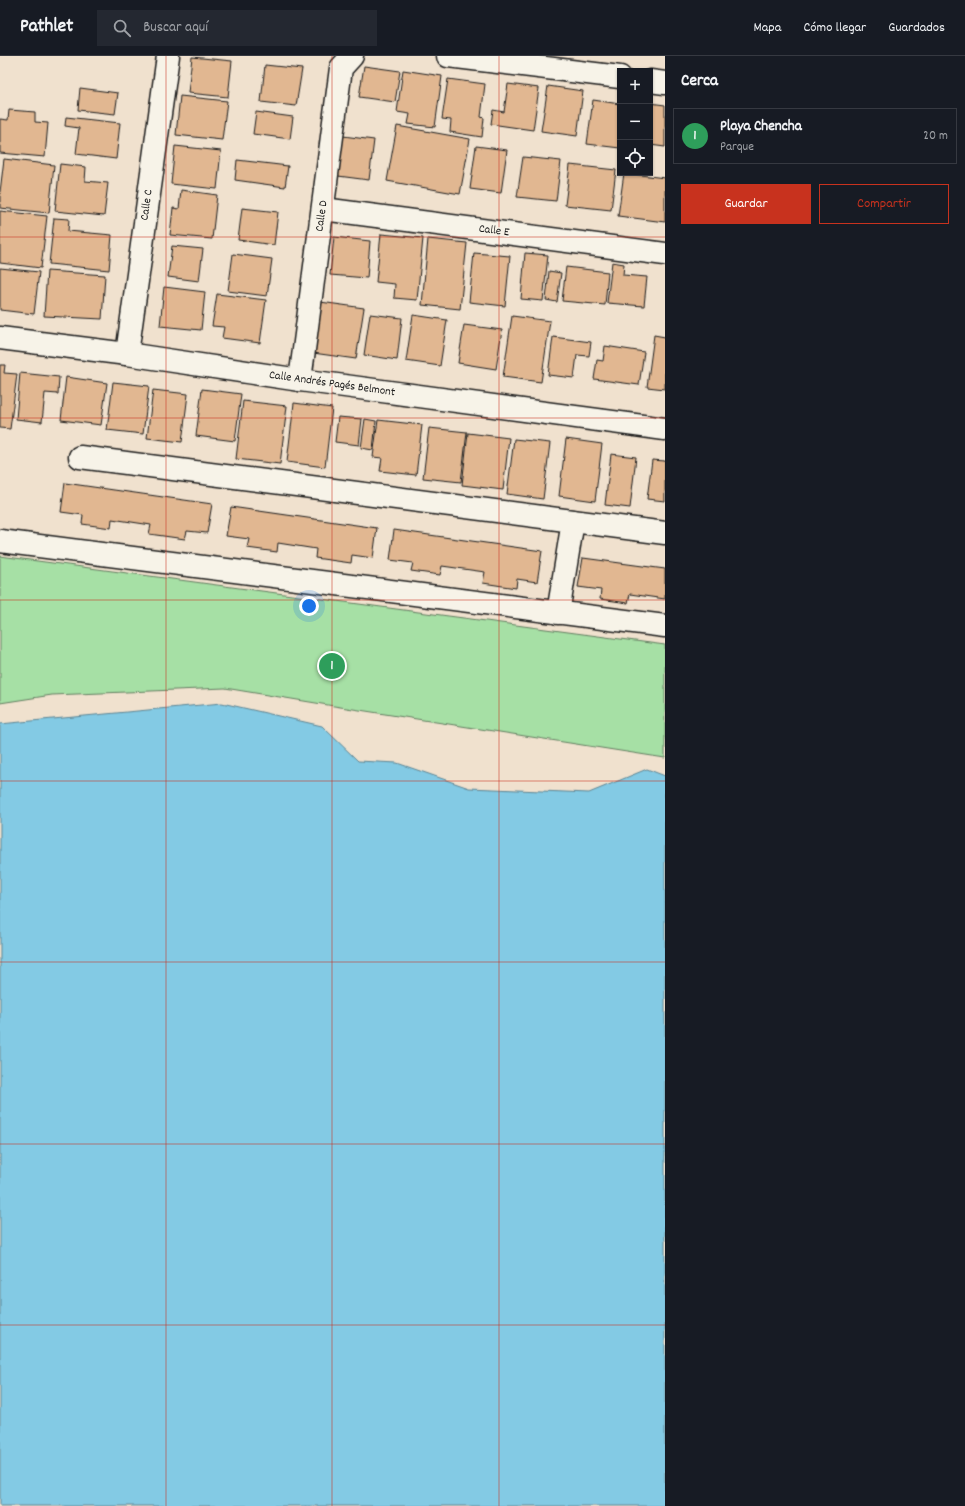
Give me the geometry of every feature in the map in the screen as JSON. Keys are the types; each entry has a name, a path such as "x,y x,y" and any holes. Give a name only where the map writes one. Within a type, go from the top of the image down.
{"street":[{"name":"Calle C","path":"127,354 168,56"},
{"name":"Calle D","path":"300,380 341,68 352,56"},
{"path":"448,56 617,77"},
{"path":"653,81 665,83"},
{"name":"Calle E","path":"323,209 665,254"},
{"name":"Calle Andrés Pagés Belmont","path":"0,338 127,354 300,380 665,429"},
{"path":"80,457 665,533"},
{"path":"558,613 572,521"},
{"path":"0,541 665,626"}],"green space":[{"path":"0,556 665,645 665,758 225,688 52,695 0,703"}],"water":[{"path":"222,703 322,726 358,761 397,763 469,788 589,793 647,769 665,776 665,1506 0,1506 0,724"}],"building":[{"path":"192,57 232,61 228,97 188,93"},
{"path":"265,65 302,69 296,106 261,102"},
{"path":"364,66 400,71 395,102 359,97"},
{"path":"403,70 442,76 435,127 408,124 410,114 397,112"},
{"path":"448,79 485,84 481,117 484,118 482,137 450,132 451,120 442,119"},
{"path":"508,84 539,88 533,130 491,124 493,110 504,112"},
{"path":"548,86 583,91 577,136 541,131"},
{"path":"80,88 118,93 115,114 78,110"},
{"path":"180,96 227,101 222,140 176,135"},
{"path":"593,100 617,104 617,148 587,144"},
{"path":"653,103 665,105 665,147 653,145"},
{"path":"9,110 35,112 35,122 48,123 45,157 0,153 0,119 8,120"},
{"path":"256,112 293,117 290,139 253,134"},
{"path":"66,117 120,123 116,159 76,154 79,128 65,126"},
{"path":"397,126 470,139 460,194 387,181"},
{"path":"343,136 374,140 369,180 338,176"},
{"path":"175,146 221,151 217,189 171,184"},
{"path":"476,146 507,150 501,193 470,189"},
{"path":"523,157 561,161 556,201 517,197"},
{"path":"4,159 54,165 49,213 0,208 0,192"},
{"path":"237,160 288,166 285,187 235,180"},
{"path":"60,164 86,167 85,181 108,183 104,216 55,211"},
{"path":"570,165 616,170 611,210 565,205"},
{"path":"624,176 649,176 665,178 665,222 618,216"},
{"path":"181,190 217,195 212,239 170,235 173,208 179,209"},
{"path":"242,208 278,212 274,245 238,240"},
{"path":"0,211 47,216 41,268 0,263"},
{"path":"54,218 69,219 68,231 112,235 109,270 49,264"},
{"path":"381,234 423,238 417,300 394,298 395,284 376,282"},
{"path":"334,237 370,241 367,278 330,275"},
{"path":"428,239 467,243 460,309 422,305"},
{"path":"172,246 203,249 199,281 168,277"},
{"path":"474,253 510,256 505,306 469,302"},
{"path":"525,253 548,255 543,301 521,299"},
{"path":"233,254 272,259 267,296 228,291"},
{"path":"612,262 624,264 623,275 647,277 644,306 607,303"},
{"path":"566,267 608,272 605,305 562,301"},
{"path":"0,268 39,272 34,314 0,310"},
{"path":"47,271 105,275 102,319 44,316"},
{"path":"549,271 561,273 557,302 546,300"},
{"path":"164,287 205,292 201,330 160,326"},
{"path":"217,294 266,300 260,343 222,338 224,327 212,326"},
{"path":"320,302 364,308 356,359 313,353"},
{"path":"370,314 402,318 397,360 364,355"},
{"path":"413,315 447,320 440,366 406,361"},
{"path":"512,316 550,321 541,382 503,377"},
{"path":"464,325 502,330 496,369 458,363"},
{"path":"654,335 665,337 665,389 647,387"},
{"path":"553,337 591,342 589,356 577,355 574,378 548,375"},
{"path":"605,346 644,352 639,385 594,379 597,360 603,361"},
{"path":"0,365 5,365 4,373 17,374 10,429 0,428"},
{"path":"20,373 59,377 58,394 45,393 42,422 16,419"},
{"path":"66,377 107,383 101,425 61,420"},
{"path":"113,382 149,386 143,434 107,430"},
{"path":"202,389 241,394 235,441 196,436"},
{"path":"153,390 188,394 182,442 147,438"},
{"path":"243,401 287,406 280,464 236,459"},
{"path":"294,403 332,408 325,467 287,462"},
{"path":"338,417 362,419 359,445 335,442"},
{"path":"365,419 376,421 373,450 361,448"},
{"path":"378,420 422,425 416,475 380,471 382,458 373,457"},
{"path":"429,428 467,432 461,482 423,478"},
{"path":"468,433 509,438 503,490 462,485"},
{"path":"514,439 550,443 543,499 507,494"},
{"path":"566,439 602,444 595,501 559,496"},
{"path":"611,454 636,457 630,508 605,505"},
{"path":"652,460 665,461 665,501 647,499"},
{"path":"65,483 212,504 207,533 187,531 185,539 149,534 151,525 112,519 111,528 82,524 83,515 61,512"},
{"path":"231,507 377,528 373,558 352,555 351,563 315,558 316,549 278,543 277,552 247,548 249,539 226,536"},
{"path":"394,530 542,551 537,582 517,579 516,588 483,583 485,572 442,566 440,575 411,571 413,563 390,560"},
{"path":"583,558 665,569 665,599 630,594 628,603 600,599 601,590 578,587"}],"place":[{"name":"Playa Chencha","path":"332,666"}]}
